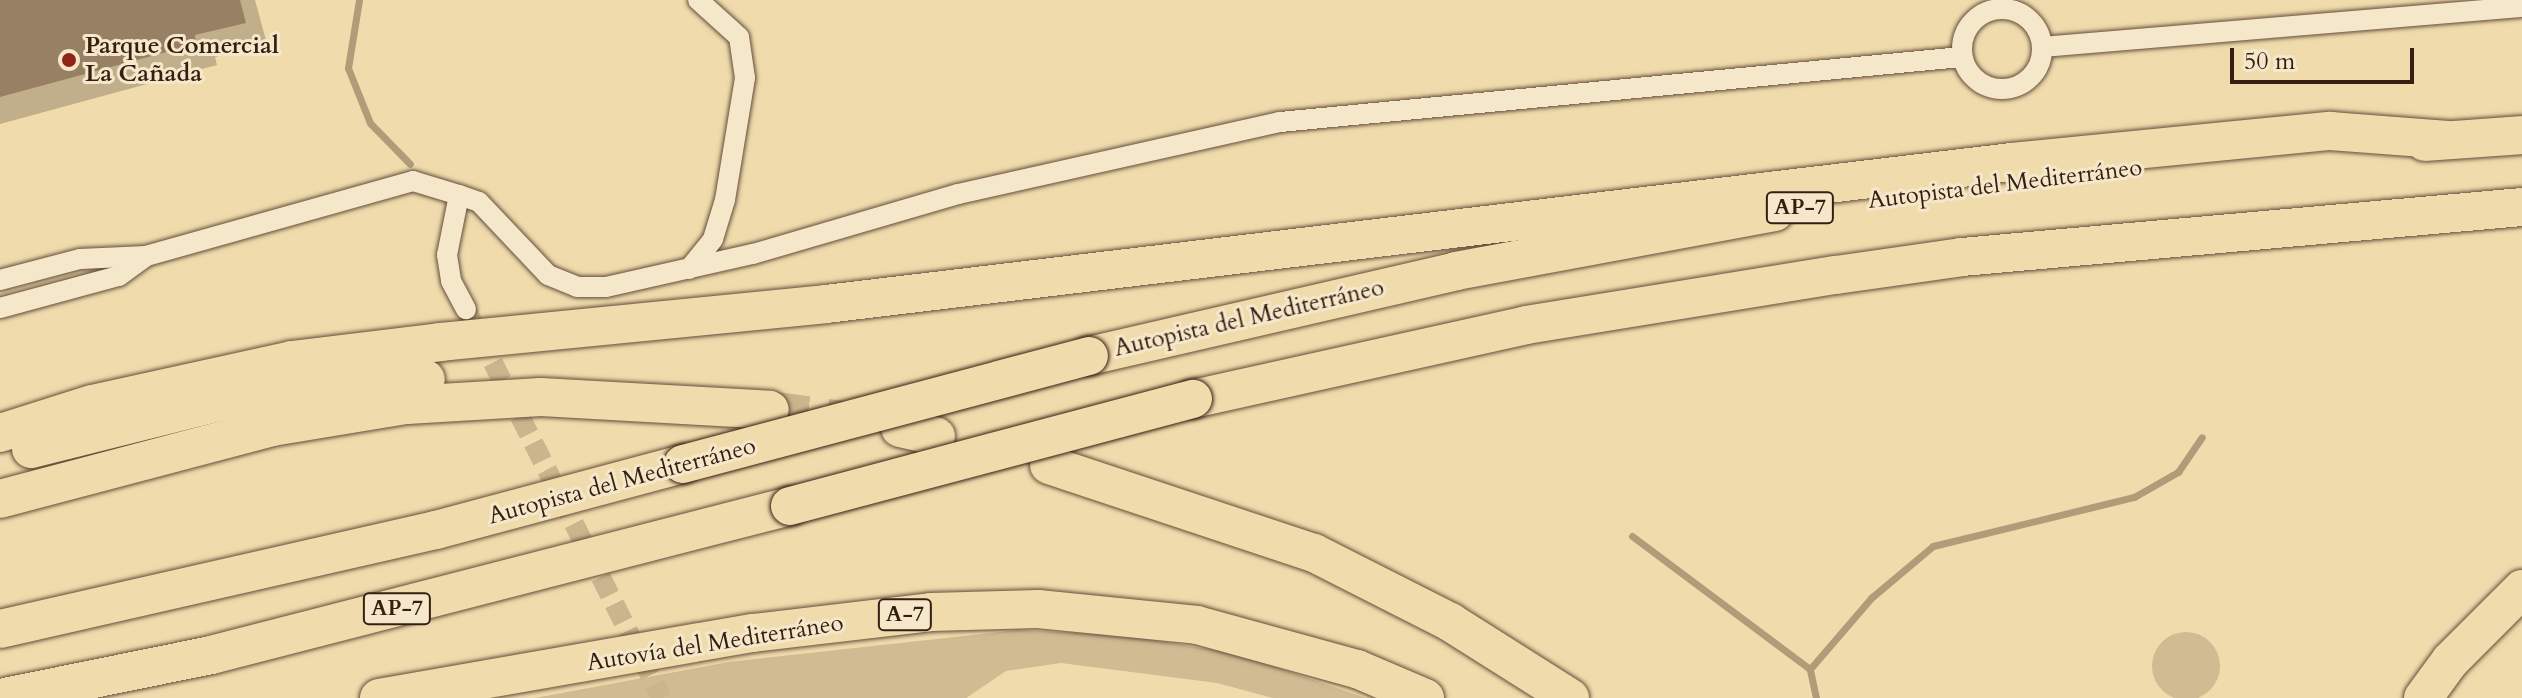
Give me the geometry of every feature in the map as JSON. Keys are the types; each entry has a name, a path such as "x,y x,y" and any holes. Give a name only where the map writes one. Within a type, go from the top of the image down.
{"highway":[{"path":"0,433 92,404 292,360 440,342 826,304 2027,160 2330,131 2451,140"},
{"name":"Autopista del Mediterráneo","path":"0,629 436,530 1089,356 1456,271 1813,206 2132,169 2522,135"},
{"name":"AP-7","path":"0,698 211,655 1193,399 1526,325 1962,257 2522,207"},
{"path":"0,458 219,402 335,387 438,378 578,377 649,400"},
{"path":"0,499 272,427 407,405 541,397 649,400 770,410"},
{"path":"1049,465 1314,553 1450,622 1570,698"},
{"path":"2423,698 2450,661 2522,589"},
{"name":"Autovía del Mediterráneo","path":"379,698 753,633 931,612 1038,609 1228,632 1357,669 1425,698"}],"street":[{"path":"689,269 713,239 725,200 745,78 739,37 698,0"},
{"path":"2043,47 2522,7"},
{"path":"2004,8 2021,12 2036,26 2043,47 2037,69 2009,89 1990,88 1974,78 1961,57 1968,26 1980,14 2004,8"},
{"path":"0,280 80,259 146,256 397,182 413,181 479,202 548,275 577,287 606,287 689,269 958,194 1280,122 1961,57"},
{"path":"459,195 447,255 451,281 466,309"},
{"path":"0,308 119,276 146,256"},
{"path":"0,295 58,280 107,258"}],"shaded area":[{"path":"1018,630 1120,635 1233,653 1366,698 1273,698 1217,683 1061,663 1006,671 966,698 535,698 729,662"},
{"path":"2193,632 2214,647 2220,666 2218,679 2210,690 2193,700 2179,700 2162,690 2154,679 2152,659 2162,642 2173,634"}],"building":[{"name":"Parque Comercial La Cañada","path":"0,0 240,0 246,23 195,35 196,44 0,97"}],"waterway":[{"path":"359,0 348,68 370,123 410,164"},
{"path":"1816,698 1810,669 1871,598 1933,546 2134,497 2178,472 2202,437"},
{"path":"1632,536 1810,669"}],"tunnel":[{"path":"466,309 662,698"},
{"path":"770,410 850,421"}],"place":[{"name":"Parque Comercial La Cañada","path":"69,60"}]}
